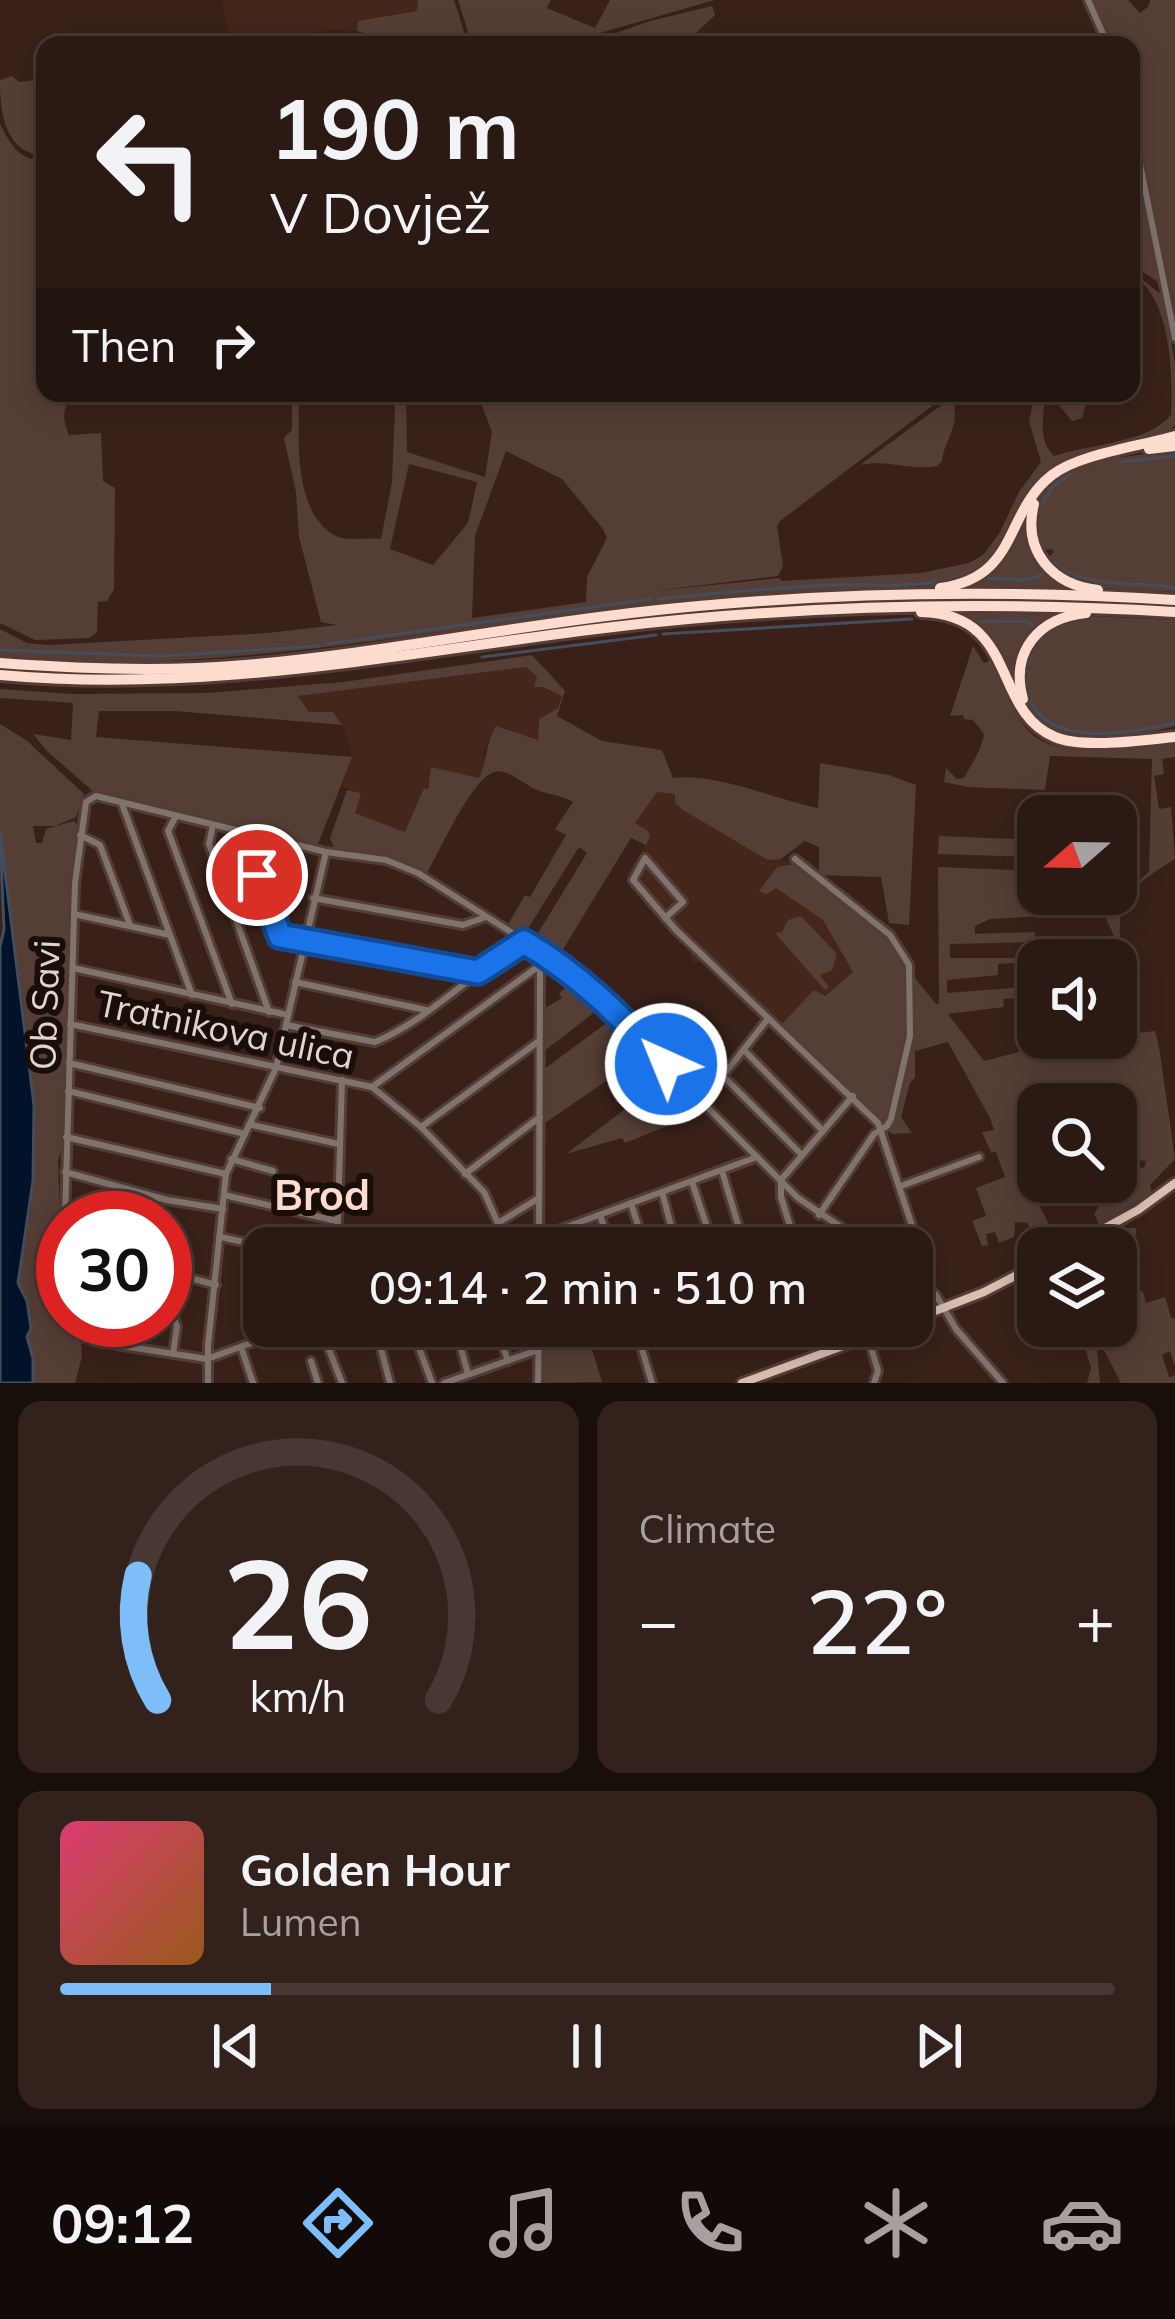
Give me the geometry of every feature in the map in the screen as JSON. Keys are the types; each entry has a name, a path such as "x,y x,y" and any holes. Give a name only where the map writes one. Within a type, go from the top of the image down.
{"highway":[{"path":"0,663 143,669 242,665 651,611 956,585 981,574 1006,549 1038,490 1069,465 1173,438"},
{"path":"1038,490 1030,531 1047,568 1073,585 1119,591 1138,604"},
{"path":"878,595 1138,604 1175,612"},
{"path":"1031,719 1018,676 1023,654 1036,634 1066,616 1175,600"},
{"path":"0,675 127,681 242,677 646,623 895,607 1138,604"},
{"path":"895,607 946,616 980,634 995,652 1016,699 1047,734 1073,742 1175,733"}],"main road":[{"path":"1107,1227 1175,1184"},
{"path":"933,1312 1017,1274"},
{"path":"742,1383 842,1347"}],"street":[{"path":"1088,0 1104,36"},
{"path":"1140,161 1175,338"},
{"name":"Ob Savi","path":"65,1191 74,914 83,810 91,797 122,804"},
{"path":"122,804 326,852 399,864 593,989 757,1157 818,1215 838,1227"},
{"path":"122,804 192,995"},
{"path":"176,816 168,832 232,1004"},
{"path":"213,825 209,844 268,1012"},
{"path":"248,833 246,845 280,936 478,972"},
{"path":"80,835 100,845 130,925"},
{"path":"208,1383 226,1174 276,1068 326,852"},
{"path":"665,918 683,902 644,858 633,880 665,918 853,1096 882,1130 913,1227"},
{"path":"795,859 890,935 909,965 910,1036 891,1119 874,1134 818,1215"},
{"path":"313,898 463,925 483,918"},
{"path":"74,914 170,935"},
{"path":"286,1025 375,1042 524,942"},
{"path":"372,1087 548,956"},
{"path":"538,1227 540,966"},
{"path":"73,968 288,1016"},
{"path":"295,982 428,1010"},
{"path":"702,1102 768,1019"},
{"name":"Tratnikova ulica","path":"70,1024 372,1087 421,1127 484,1192 500,1227"},
{"path":"421,1127 539,1041"},
{"path":"745,1051 823,1131"},
{"path":"68,1063 260,1108"},
{"path":"724,1077 802,1155"},
{"path":"338,1227 342,1080"},
{"path":"68,1090 245,1134"},
{"path":"791,1227 781,1180 853,1096"},
{"path":"464,1174 540,1117"},
{"path":"252,1125 339,1144"},
{"path":"66,1138 226,1174"},
{"path":"566,1227 757,1157"},
{"path":"901,1186 979,1157"},
{"path":"231,1160 273,1171"},
{"path":"722,1170 739,1227"},
{"path":"65,1172 167,1200 223,1209"},
{"path":"692,1181 707,1227"},
{"path":"127,1187 129,1191"},
{"path":"662,1192 671,1227"},
{"path":"224,1195 338,1221"},
{"path":"498,1222 538,1198"},
{"path":"631,1203 638,1227"},
{"path":"600,1215 604,1227"},
{"path":"221,1237 243,1242"},
{"path":"192,1278 216,1285"},
{"path":"933,1295 1003,1383"},
{"path":"131,1347 207,1359 241,1347 253,1383"},
{"path":"173,1354 174,1347"},
{"path":"328,1347 342,1383"},
{"path":"382,1347 382,1365 390,1383"},
{"path":"419,1347 432,1383"},
{"path":"461,1347 469,1374"},
{"path":"503,1347 508,1360"},
{"path":"641,1347 652,1383"},
{"path":"827,1347 829,1352"},
{"path":"871,1347 878,1371 874,1383"},
{"path":"445,1383 538,1350 538,1383"},
{"path":"311,1360 317,1383"}],"shaded area":[{"path":"222,0 418,0 418,11 359,21 357,31 229,36"},
{"path":"418,0 454,0 465,36 374,36 357,31 358,21 417,11"},
{"path":"458,0 551,0 547,8 595,28 610,0 715,0 589,36 469,36"},
{"path":"1094,0 1128,0 1140,13 1150,0 1175,0 1175,306 1140,140 1140,36 1110,36"},
{"path":"712,6 715,15 698,36 608,36"},
{"path":"12,76 19,82 36,76 36,154 13,140 0,92 0,80"},
{"path":"0,124 22,155 36,160 36,402 69,402 64,417 69,435 101,433 103,481 115,488 114,589 107,601 98,602 97,632 89,638 35,640 0,623"},
{"path":"1140,184 1160,281 1140,270"},
{"path":"1140,278 1163,296 1175,363 1175,425 1165,434 1079,454 1042,474 993,560 968,577 936,586 658,604 246,656 124,662 0,656 0,629 27,643 49,645 337,625 321,622 299,537 296,492 284,438 292,430 292,402 299,402 304,490 320,523 339,537 381,539 392,482 393,402 406,402 407,452 485,477 492,432 480,402 937,402 780,521 783,566 778,576 652,591 780,578 921,573 969,563 983,555 999,534 1019,492 1041,462 1029,421 1033,402 1044,402 1043,435 1054,456 1133,438 1171,415 1166,335","holes":["506,451 562,479 607,538 587,577 586,602 472,618 475,536","409,464 477,482 468,523 433,565 390,549"]},
{"path":"946,402 959,402 937,466 860,465"},
{"path":"1057,402 1072,406 1086,402 1082,418 1072,421"},
{"path":"1175,450 1175,592 1090,584 1060,571 1047,559 1054,552 1051,549 1040,551 1034,521 1040,499 1054,482 1098,462"},
{"path":"1026,518 1027,533 1069,587 968,586 999,564"},
{"path":"952,614 1060,615 1031,634 1017,692 1007,667"},
{"path":"1088,616 1175,620 1175,726 1092,738 1051,729 1036,718 1025,690 1028,651 1049,630"},
{"path":"973,646 984,663 992,660 1019,719 1046,743 1101,751 1175,743 1175,757 1162,759 1164,774 1154,776 1159,809 1171,807 1175,859 1137,886 1149,872 1152,759 1050,756 1045,790 944,782 946,768 957,779 964,778 984,734 973,720 950,716"},
{"path":"532,655 565,691 557,716 602,741 662,750 673,778 726,783 818,808 820,763 889,775 916,785 909,925 889,923 881,877 819,875 819,847 805,841 781,859 768,860 683,810 675,803 675,794 657,792 635,823 648,831 646,845 631,838 557,959 532,943 587,853 579,847 522,938 506,928 566,835 555,829 573,802 569,800 494,772 466,802 426,875 392,858 335,850 330,838 347,790 361,793 355,813 405,832 424,788 428,789 431,767 479,778 496,726 538,740 539,719 558,708 562,696 534,687 537,677 526,667 298,696 309,712 333,712 342,725 175,711 99,711 96,737 352,757 317,847 95,793 33,734 71,740 73,703 0,698 0,689 72,694 207,693 343,682"},
{"path":"526,667 537,677 539,687 562,696 558,708 539,720 538,741 505,727 483,752 486,764 479,778 431,778 406,832 354,813 361,794 342,786 352,752 342,725 333,712 308,712 297,696"},
{"path":"0,724 26,740 84,794 76,817 55,826 33,826 36,843 42,843 46,829 74,821 79,827 59,1191 36,1191 36,1347 82,1347 75,1383 33,1383 27,1301 18,1283 31,1207 34,1138 30,1058 0,832"},
{"path":"656,792 675,794 740,840 792,864 774,885 823,920 854,971 824,996 814,991 781,1025 743,990 736,998 701,961 696,964 689,957 692,952 626,876 650,837 634,824"},
{"path":"939,836 1017,839 1017,856 938,854"},
{"path":"808,862 817,869 816,877 863,915 903,960 909,993 906,1042 885,1123 781,1025 814,990 825,996 853,972 823,920 776,888 767,894 759,891 777,867"},
{"path":"938,867 1017,870 1017,915 1063,915 990,919 975,926 975,934 1035,932 1035,939 950,944 950,958 1017,958 1017,963 998,964 998,975 947,980 947,993 1017,988 1017,998 1003,999 1004,1007 948,1014 984,1061 1017,1053 1017,1059 1137,1059 1137,1033 1155,1031 1175,1159 1150,1185 1152,1193 1137,1202 1137,1167 1144,1168 1146,1161 1137,1160 1137,1083 1017,1083 1017,1203 1038,1203 1050,1227 1015,1222 1014,1237 999,1243 995,1232 986,1234 988,1245 982,1246 972,1221 986,1216 976,1188 1005,1177 982,1132 994,1130 990,1118 948,1042 915,1051 915,1077 901,1117 912,1133 890,1131 914,1033 914,977 939,1003"},
{"path":"1104,915 1121,915 1120,939 1115,939"},
{"path":"801,916 837,954 832,970 820,975 829,987 825,990 775,933 782,932 788,920"},
{"path":"577,979 605,1004 543,1052 542,1010 562,998 559,993"},
{"path":"616,1016 650,1051 542,1125 543,1070"},
{"path":"671,1074 702,1112 625,1143 622,1138 566,1154"},
{"path":"1096,1203 1135,1203 1099,1224 1094,1214"},
{"path":"1137,1290 1143,1292 1146,1303 1165,1297 1175,1319 1175,1366 1170,1351 1162,1355 1175,1383 1121,1383 1103,1348 1097,1351 1100,1383 1087,1383 1091,1368 1085,1347 1137,1347"},
{"path":"541,1347 591,1347 602,1382 540,1383"}],"water":[{"path":"0,832 34,1105 33,1181 18,1283 27,1301 33,1383 0,1383 0,947 4,929"}],"waterway":[{"path":"1122,462 1175,456"},
{"path":"1038,510 1053,486 1077,469"},
{"path":"1038,532 1044,549"},
{"path":"1048,556 1060,568 1091,580 1175,588"},
{"path":"659,599 808,586 906,585 945,580 979,567"},
{"path":"986,578 1026,580 1044,574"},
{"path":"327,644 651,599"},
{"path":"663,634 912,619"},
{"path":"975,622 1025,621 1035,627"},
{"path":"482,657 656,635"},
{"path":"1028,666 1033,647 1046,636"},
{"path":"0,650 160,656 319,646"},
{"path":"1027,670 1030,697 1040,715 1058,726 1104,733 1175,723"}],"district":[{"name":"Brod","path":"322,1194"}],"route":[{"path":"257,875 280,936 478,972 524,942 593,989 666,1064"}]}
